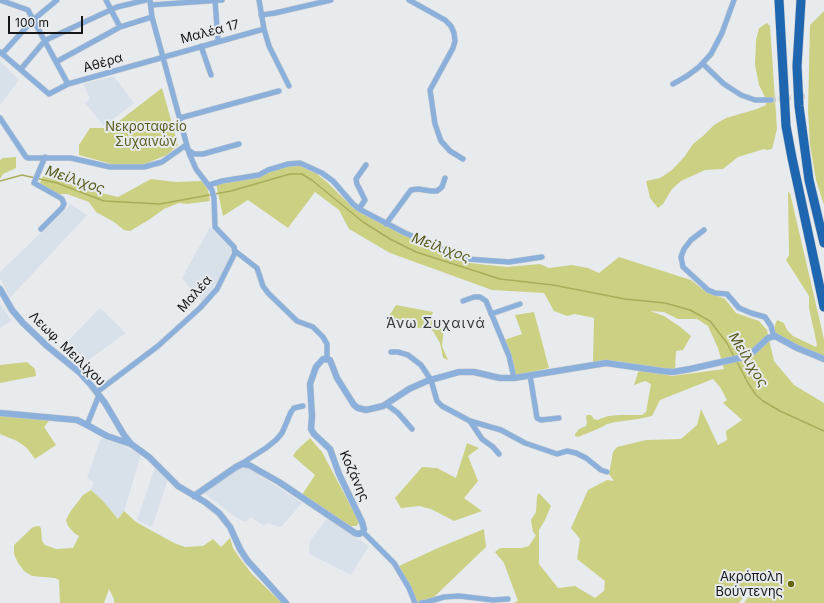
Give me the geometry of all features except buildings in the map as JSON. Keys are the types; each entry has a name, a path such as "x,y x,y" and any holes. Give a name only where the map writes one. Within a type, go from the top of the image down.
{"highway":[{"path":"779,0 786,126 824,307"},
{"path":"801,0 797,66 799,106 809,180 824,243"}],"street":[{"path":"0,0 25,8 28,11 68,84"},
{"path":"57,0 33,20 1,53 21,69 45,41 112,10 130,3 146,0"},
{"path":"106,0 120,26"},
{"path":"215,0 218,41"},
{"path":"222,0 150,2 152,17 162,57 187,147 195,166 212,191 215,228 234,247 235,251 257,268 263,286 268,293 297,322 314,327 323,337 326,344 326,359 330,360 345,392 357,407 366,410 379,407 409,389 431,380 459,372 474,372 503,378 514,378 606,363 662,372 673,372 725,362 748,355 755,351 766,340 774,337 780,338 797,348 824,358"},
{"path":"259,0 264,28 272,53 289,86"},
{"path":"261,15 331,0"},
{"path":"409,0 446,20 452,28 455,39 454,45 430,90 435,124 441,141 450,151 463,159"},
{"path":"673,84 687,76 702,64 714,49 734,0"},
{"path":"56,62 120,26 152,17"},
{"name":"Μαλέα 17","path":"162,57 264,28"},
{"path":"201,46 211,75"},
{"name":"Αθέρα","path":"21,69 47,93 50,93 68,84 142,64 162,57"},
{"path":"702,64 724,84 741,95 755,100 772,100"},
{"path":"180,118 278,91"},
{"path":"0,118 27,158 76,158 99,165 117,168 144,167 162,162 187,147"},
{"path":"187,147 194,154 203,154 239,144"},
{"path":"41,229 62,208 64,203 59,196 34,183 45,157"},
{"path":"209,185 222,181 259,175 268,170 288,164 300,163 322,173 333,182 359,209 424,242 466,259 509,262 542,257"},
{"path":"359,209 365,200 356,179 366,166"},
{"path":"386,224 411,190 418,188 437,191 442,187 445,178"},
{"path":"704,230 691,240 684,249 681,257 683,267 708,290 715,293 727,294 739,308 765,317 771,326 774,337"},
{"name":"Μαλέα","path":"98,393 158,346 200,308 217,289 235,251"},
{"name":"Λεωφ. Μειλίχου","path":"0,289 12,310 23,323 47,346 79,372 98,393 131,444"},
{"path":"462,301 474,297 480,297 486,301 509,356 514,378"},
{"path":"491,314 520,304"},
{"path":"391,352 403,353 413,358 421,365 431,380 437,401 442,406 470,421 501,430 522,442 557,454 567,451 575,452 588,459 601,470 607,472"},
{"name":"Κοζάνης","path":"326,359 322,360 317,365 311,382 311,429 314,434 330,449 339,474 362,522 364,529 363,532"},
{"path":"530,375 537,418 541,420 559,418"},
{"path":"87,425 98,393"},
{"path":"386,404 398,413 412,429"},
{"path":"194,496 276,440 282,433 294,408 303,406"},
{"path":"0,413 77,420 107,436 131,444 149,458 178,486 212,507 224,518 247,560 286,603"},
{"path":"470,421 482,439 493,447 499,454"},
{"path":"240,465 247,464 253,466 355,533 359,534 363,532 396,565 409,588 415,603"},
{"path":"421,603 444,596 459,596 493,600 508,599"}],"shaded area":[{"path":"0,61 19,80 0,105"},
{"path":"114,76 134,103 104,126 85,103 90,98 83,84"},
{"path":"71,204 87,215 10,298 0,278 0,272"},
{"path":"210,227 233,250 219,280 202,302 182,278"},
{"path":"0,304 12,321 0,328"},
{"path":"100,308 126,333 84,363 63,346"},
{"path":"101,438 123,445 141,455 124,511 118,519 102,500 91,490 94,482 87,478"},
{"path":"155,467 168,479 152,527 137,520"},
{"path":"241,467 249,468 302,503 281,527 267,523 264,526 251,517 245,522 234,516 204,493"},
{"path":"327,518 369,546 351,575 309,554 310,541"}],"green space":[{"path":"824,11 824,205 816,180 810,145 808,110 810,25"},
{"path":"767,23 770,26 777,129 772,149 764,149 738,157 723,169 705,170 681,181 672,189 663,204 658,208 650,198 646,181 660,178 672,170 685,156 693,144 714,125 726,118 766,105 765,97 759,85 755,65 756,40 759,28"},
{"name":"Νεκροταφείο Συχαινών","path":"162,88 178,145 167,155 142,165 115,165 79,155 79,145 90,128 110,128"},
{"path":"16,157 16,168 3,174 0,179 0,160 3,158"},
{"path":"287,166 300,166 317,174 353,208 414,240 457,260 469,263 507,267 540,264 549,268 572,265 588,268 599,273 619,257 691,280 702,289 725,299 736,313 759,321 767,330 774,361 794,385 824,403 824,603 744,603 753,590 739,594 746,593 739,603 513,603 518,601 504,563 495,552 500,548 521,548 529,546 536,535 533,532 531,520 536,512 537,496 539,493 551,506 539,530 539,564 558,588 575,586 595,598 604,591 605,581 577,559 580,539 571,528 588,490 607,480 614,481 609,474 613,452 617,447 646,440 681,439 697,425 701,409 718,445 727,440 726,431 742,420 723,403 727,400 720,387 713,379 660,400 652,416 607,424 578,437 575,436 579,429 586,426 587,415 591,415 597,420 608,416 642,415 646,412 651,384 645,381 634,385 639,369 672,376 724,369 718,348 708,326 697,319 678,319 664,312 650,311 664,316 691,336 683,350 676,351 675,371 618,361 593,362 594,318 575,314 567,316 554,311 544,293 492,290 390,253 349,229 339,210 315,192 288,228 248,200 223,216 216,184 258,178 267,172"},
{"path":"43,176 118,197 151,179 176,182 202,181 208,190 210,201 187,204 179,203 164,209 130,231 124,230 114,222 96,212 89,202 67,194 59,194 52,191 40,183"},
{"path":"788,192 790,193 821,326 824,340 824,357 801,348 776,334 774,328 777,320 784,323 787,330 793,336 816,347 817,345 809,308 809,296 786,260 789,255"},
{"path":"396,305 433,312 430,320 444,328 442,346 448,360 443,358 440,343 433,331 426,328 413,328 387,319"},
{"path":"534,312 549,368 517,375 514,371 504,340 522,334 515,315"},
{"path":"27,362 35,369 36,376 0,383 0,365"},
{"path":"0,414 50,420 44,427 56,445 35,459 27,448 17,441 0,434"},
{"path":"310,438 322,452 355,514 359,523 356,526 350,526 302,495 315,475 293,456 296,451"},
{"path":"467,443 479,448 468,456 478,481 464,498 482,511 454,521 431,509 419,506 401,508 395,498 422,467 437,468 456,478"},
{"path":"91,490 102,500 118,519 124,511 136,522 174,543 185,547 203,546 213,539 221,547 230,538 233,548 252,574 282,603 114,603 114,599 109,589 104,603 60,603 59,580 55,578 32,576 24,571 14,554 14,545 33,527 39,526 41,528 42,541 45,545 56,549 73,548 79,536 68,526 66,520 83,495"},
{"path":"484,529 486,547 434,597 425,601 417,602 399,566"}],"waterway":[{"name":"Μείλιχος","path":"0,181 22,175 57,183 104,201 160,204 231,191 290,174 302,174 313,181 363,222 390,239 416,252 500,279 553,285 625,299 665,303 690,310 710,321 727,343 734,357"},
{"name":"Μείλιχος","path":"736,360 748,383 756,395 763,401 780,411 824,431"}],"tunnel":[{"path":"771,100 805,96"}],"place":[{"name":"Ακρόπολη Βούντενης","path":"791,584"}],"district":[{"name":"Άνω Συχαινά","path":"436,324"}]}
